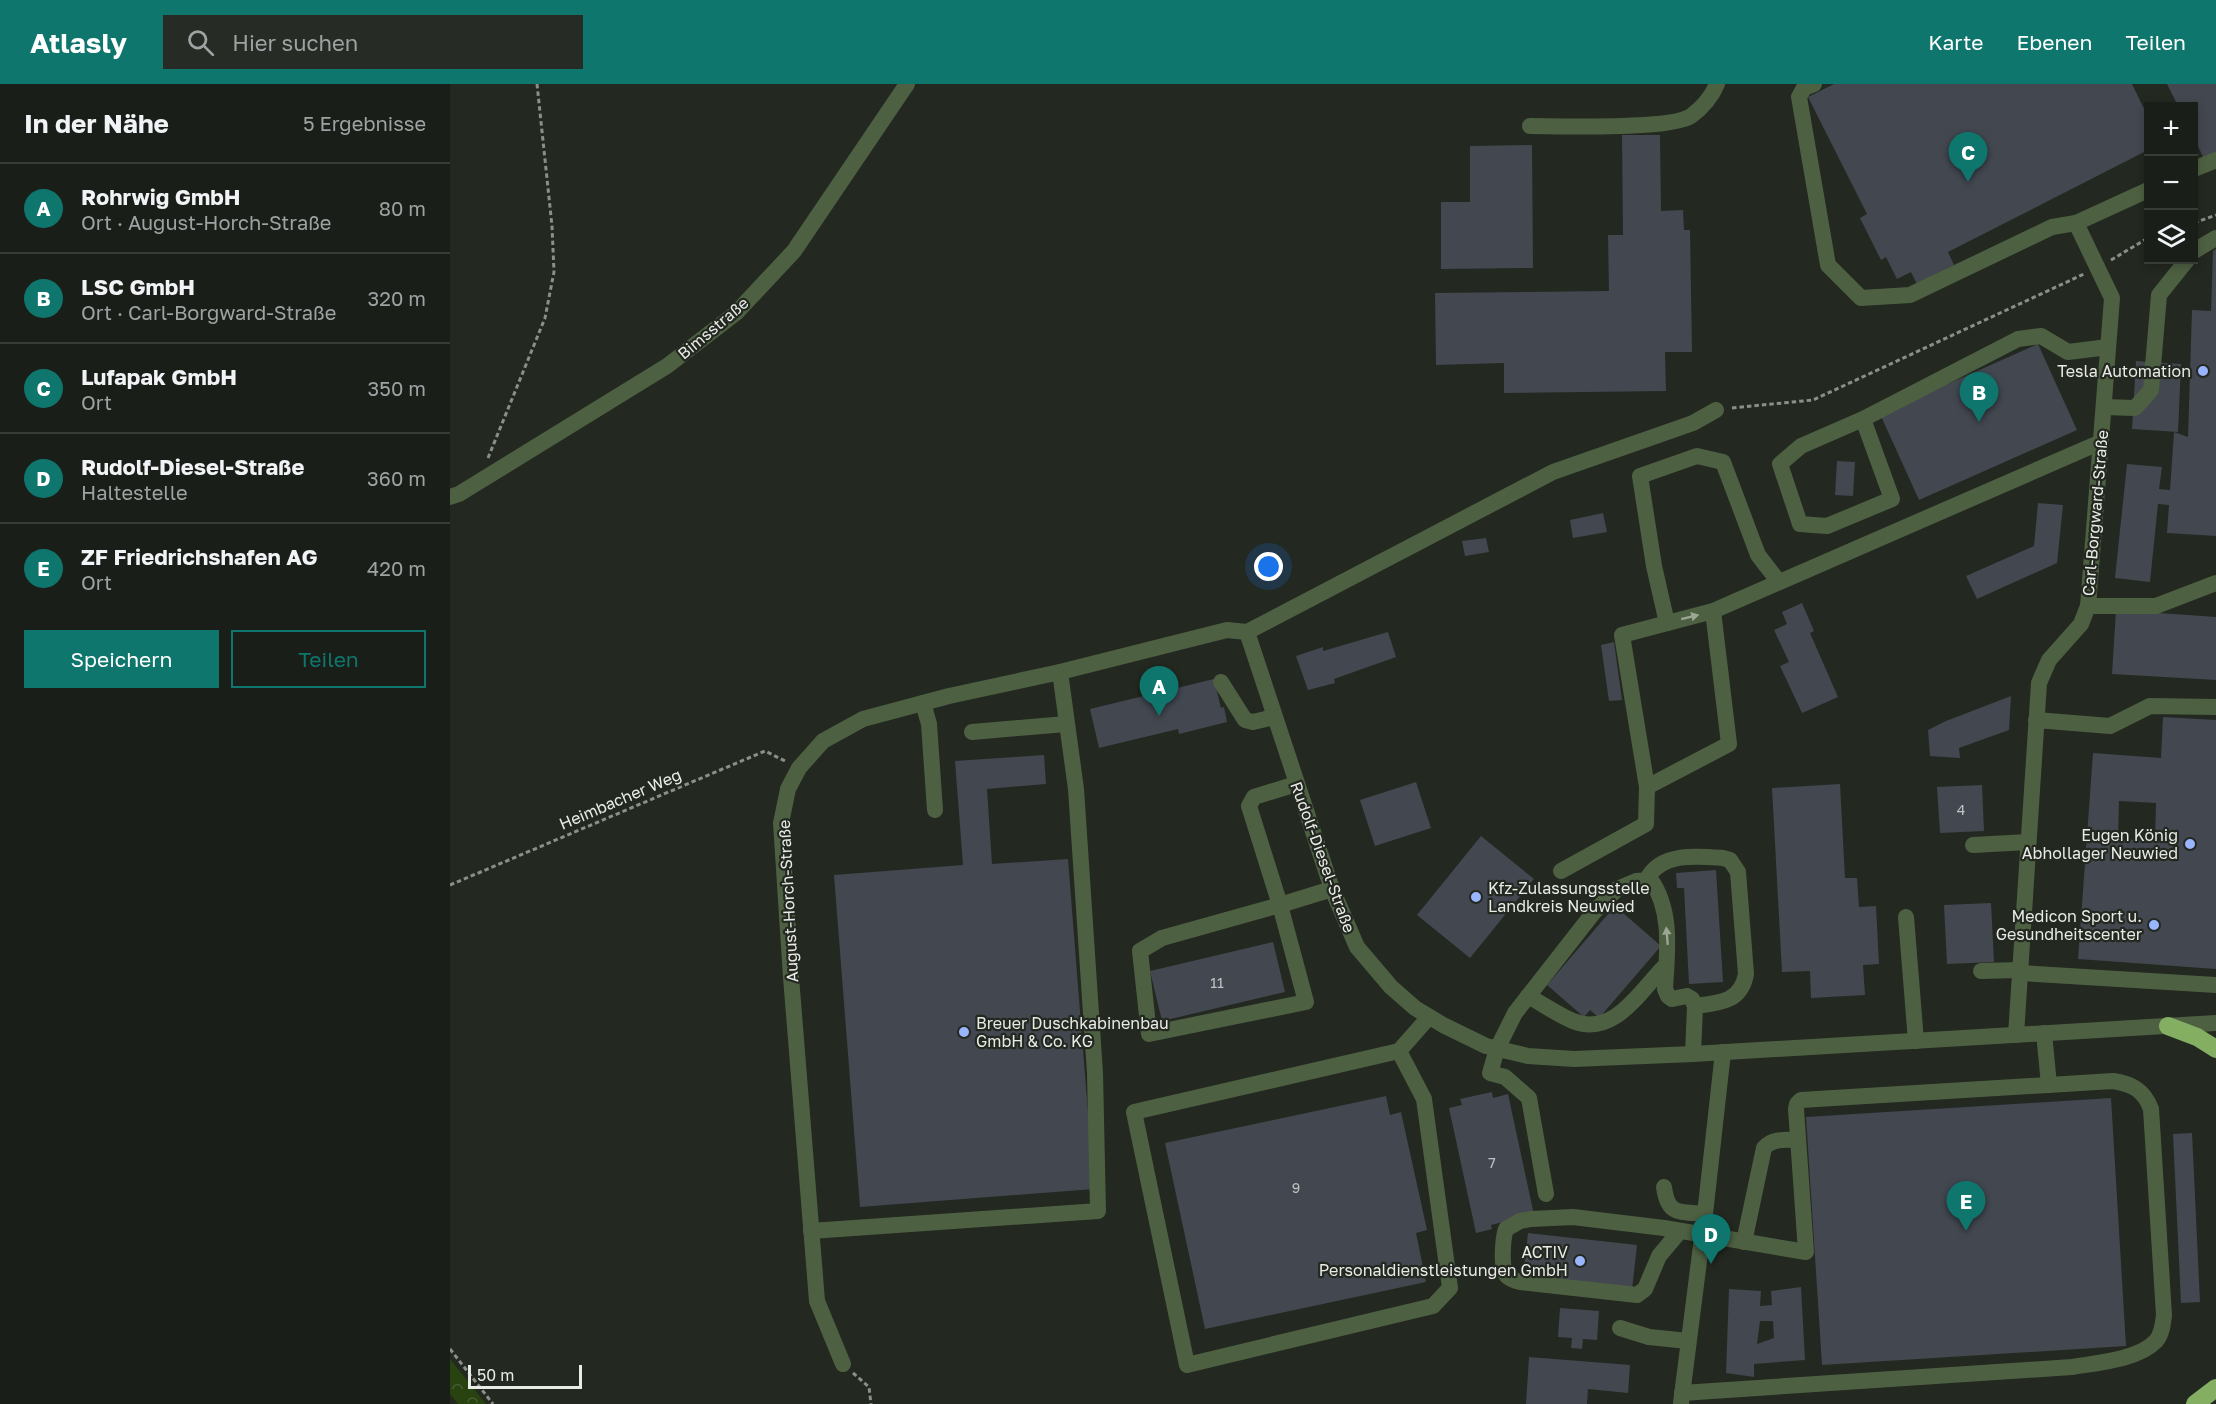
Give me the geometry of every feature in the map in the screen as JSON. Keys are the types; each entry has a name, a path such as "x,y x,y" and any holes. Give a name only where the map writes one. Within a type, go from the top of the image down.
{"highway":[{"path":"2169,1026 2197,1037 2216,1049"},
{"path":"2195,1404 2216,1388"}],"street":[{"name":"Bimsstraße","path":"450,496 459,494 667,366 736,313 794,251 907,84"},
{"path":"1530,126 1666,124 1690,117 1712,94 1717,84"},
{"path":"1814,84 1804,88 1799,97 1828,265 1860,298 1910,295 2052,227 2076,223 2144,192"},
{"path":"2198,167 2216,160"},
{"name":"Carl-Borgward-Straße","path":"2016,1035 2039,683 2049,660 2081,624 2088,606 2104,407 2112,298 2076,223"},
{"path":"2198,248 2216,238"},
{"path":"2104,407 2135,408 2151,390 2159,295 2184,264"},
{"path":"1863,419 1892,499 1827,526 1800,524 1780,464 1801,446 1863,419 2018,339 2041,336 2068,352 2108,347"},
{"path":"1247,632 1553,472 1693,423 1716,410"},
{"path":"1561,872 1646,824 1647,787 1622,635 1713,611 2101,442"},
{"path":"1667,623 1654,566 1640,476 1697,456 1723,462 1758,555 1779,582"},
{"path":"2088,606 2156,606 2216,583"},
{"path":"1647,787 1728,744 1713,611"},
{"name":"August-Horch-Straße","path":"843,1364 817,1301 791,977 782,823 788,789 799,768 823,741 863,719 1227,630 1247,632"},
{"name":"Rudolf-Diesel-Straße","path":"1247,632 1332,889 1357,947 1391,987 1430,1017 1473,1041 1528,1056 1556,1059 1693,1054 2216,1023"},
{"path":"811,1232 1098,1211 1095,1062 1076,789 1060,672"},
{"path":"1221,682 1245,720 1253,723 1274,717"},
{"path":"923,703 929,724 935,810"},
{"path":"2036,720 2110,726 2158,704 2216,707"},
{"path":"972,732 1066,724"},
{"path":"1296,784 1254,798 1249,806 1280,905 1306,1002 1149,1034 1140,951 1162,938 1280,905 1332,889"},
{"path":"1973,844 2028,843"},
{"path":"1693,1054 1695,1006 1690,997 1672,999 1665,989 1666,928 1661,900 1651,882 1650,873 1663,862 1677,858 1723,858 1730,860 1738,872 1745,983 1741,991 1733,997 1712,1004 1695,1006"},
{"path":"1546,1194 1529,1098 1505,1077 1490,1073 1497,1049 1515,1013 1594,912 1617,888 1626,884 1651,882"},
{"path":"1906,917 1916,1041"},
{"path":"1528,996 1574,1021 1590,1024 1608,1022 1621,1014 1666,965"},
{"path":"1981,971 2020,971 2216,985"},
{"path":"1399,1051 1424,1099 1450,1288 1433,1306 1186,1365 1134,1112 1399,1051 1430,1017"},
{"path":"2044,1033 2049,1085"},
{"path":"1680,1231 1659,1256 1645,1289 1637,1295 1520,1282 1507,1277 1504,1272 1504,1233 1509,1226 1520,1221 1574,1217 1680,1231 1702,1235 1744,1242 1806,1252 1796,1109 1801,1100 2113,1081 2128,1083 2139,1089 2147,1098 2151,1109 2164,1315 2162,1329 2157,1340 2149,1347 2114,1360 2072,1367 1681,1398 1688,1341 1702,1235 1705,1214 1723,1052"},
{"path":"1744,1242 1764,1148 1768,1143 1777,1140 1798,1140"},
{"path":"1664,1187 1665,1201 1670,1207 1705,1214"},
{"path":"1620,1328 1649,1337 1688,1341"}],"path":[{"path":"478,482 545,318 554,272 552,226 537,84"},
{"path":"2198,221 2216,214"},
{"path":"1716,410 1813,400 2098,267 2144,240"},
{"name":"Heimbacher Weg","path":"450,885 765,751 799,768"},
{"path":"450,1349 493,1404"},
{"path":"843,1364 869,1387 871,1404"}],"green space":[{"path":"450,1359 486,1404 458,1404 450,1394"}],"building":[{"path":"1834,84 2132,84 2144,109 2144,152 1948,252 1954,265 1917,284 1911,272 1897,279 1886,257 1881,260 1860,218 1867,214 1808,97"},
{"path":"2167,84 2216,84 2216,155 2205,161 2198,146 2198,102 2176,102"},
{"path":"1622,135 1660,135 1661,211 1683,210 1684,230 1690,230 1692,352 1665,352 1666,391 1504,393 1504,363 1436,365 1435,293 1609,291 1608,235 1623,235"},
{"path":"1532,145 1533,268 1441,269 1441,202 1470,202 1470,146"},
{"name":"Tesla Automation","path":"2216,249 2216,536 2167,533 2169,505 2158,504 2150,582 2115,578 2127,464 2162,467 2159,489 2170,490 2174,432 2188,437 2192,310 2211,311 2213,251"},
{"path":"2038,344 2077,430 1919,500 1880,414"},
{"path":"2136,361 2181,364 2178,432 2132,429"},
{"path":"1837,461 1855,462 1853,496 1835,495"},
{"path":"2038,503 2063,505 2057,563 1977,599 1966,576 2034,546"},
{"path":"1603,513 1607,532 1573,538 1570,520"},
{"path":"1486,538 1489,552 1465,556 1462,541"},
{"path":"1802,603 1814,631 1810,633 1838,697 1802,713 1780,666 1789,662 1774,630 1787,624 1782,612"},
{"path":"2116,610 2216,617 2216,680 2112,674"},
{"path":"1388,632 1396,657 1334,679 1335,683 1308,690 1296,656 1323,647 1323,651"},
{"path":"1614,642 1622,700 1609,701 1601,645"},
{"path":"1214,679 1227,722 1179,734 1178,729 1099,748 1090,709"},
{"path":"2011,696 2009,730 1959,748 1960,758 1930,756 1928,730"},
{"path":"2163,717 2216,720 2216,969 2078,959 2093,753 2161,758","holes":["2119,801 2156,803 2155,841 2118,839"]},
{"name":"Breuer Duschkabinenbau GmbH & Co. KG","path":"1044,755 1046,784 987,789 992,864 1068,859 1094,1189 860,1207 834,875 963,865 955,761"},
{"path":"1416,782 1431,828 1375,846 1360,800"},
{"path":"1840,784 1845,878 1857,878 1859,907 1876,906 1879,964 1863,965 1865,995 1811,998 1810,971 1782,972 1772,788"},
{"path":"1982,785 1984,831 1940,833 1937,787"},
{"name":"Kfz-Zulassungsstelle Landkreis Neuwied","path":"1481,836 1534,879 1470,958 1417,915"},
{"path":"1716,870 1723,982 1689,984 1684,888 1677,888 1676,873"},
{"path":"1991,903 1994,962 1947,964 1944,905"},
{"path":"1615,906 1661,946 1599,1018 1590,1010 1584,1017 1547,985"},
{"path":"1273,942 1285,992 1162,1021 1150,971"},
{"path":"1492,1092 1493,1098 1508,1094 1534,1215 1491,1225 1492,1229 1476,1233 1449,1108 1462,1105 1460,1099"},
{"path":"1386,1096 1390,1115 1401,1112 1427,1230 1416,1233 1426,1282 1205,1329 1165,1143"},
{"path":"2111,1098 2126,1346 1822,1365 1806,1117"},
{"path":"2192,1133 2200,1302 2181,1303 2173,1134"},
{"name":"ACTIV Personaldienstleistungen GmbH","path":"1528,1233 1637,1245 1632,1290 1523,1277"},
{"path":"1801,1287 1805,1360 1754,1364 1754,1377 1726,1373 1729,1289 1761,1291 1760,1306 1772,1305 1771,1291","holes":["1760,1321 1773,1321 1774,1338 1757,1344"]},
{"path":"1560,1308 1599,1311 1597,1340 1583,1339 1582,1349 1571,1348 1572,1338 1558,1337"},
{"path":"1529,1357 1630,1365 1628,1393 1588,1389 1587,1404 1526,1404"}],"place":[{"name":"Lufapak GmbH","path":"1968,182"},
{"name":"Tesla Automation","path":"2203,371"},
{"name":"LSC GmbH","path":"1979,422"},
{"name":"Rohrwig GmbH","path":"1159,716"},
{"name":"Eugen König Abhollager Neuwied","path":"2190,844"},
{"name":"Kfz-Zulassungsstelle Landkreis Neuwied","path":"1476,897"},
{"name":"Medicon Sport u. Gesundheitscenter","path":"2154,925"},
{"name":"Breuer Duschkabinenbau GmbH & Co. KG","path":"964,1032"},
{"name":"ZF Friedrichshafen AG","path":"1966,1231"},
{"name":"ACTIV Personaldienstleistungen GmbH","path":"1580,1261"},
{"name":"Rudolf-Diesel-Straße","path":"1711,1264"}]}
